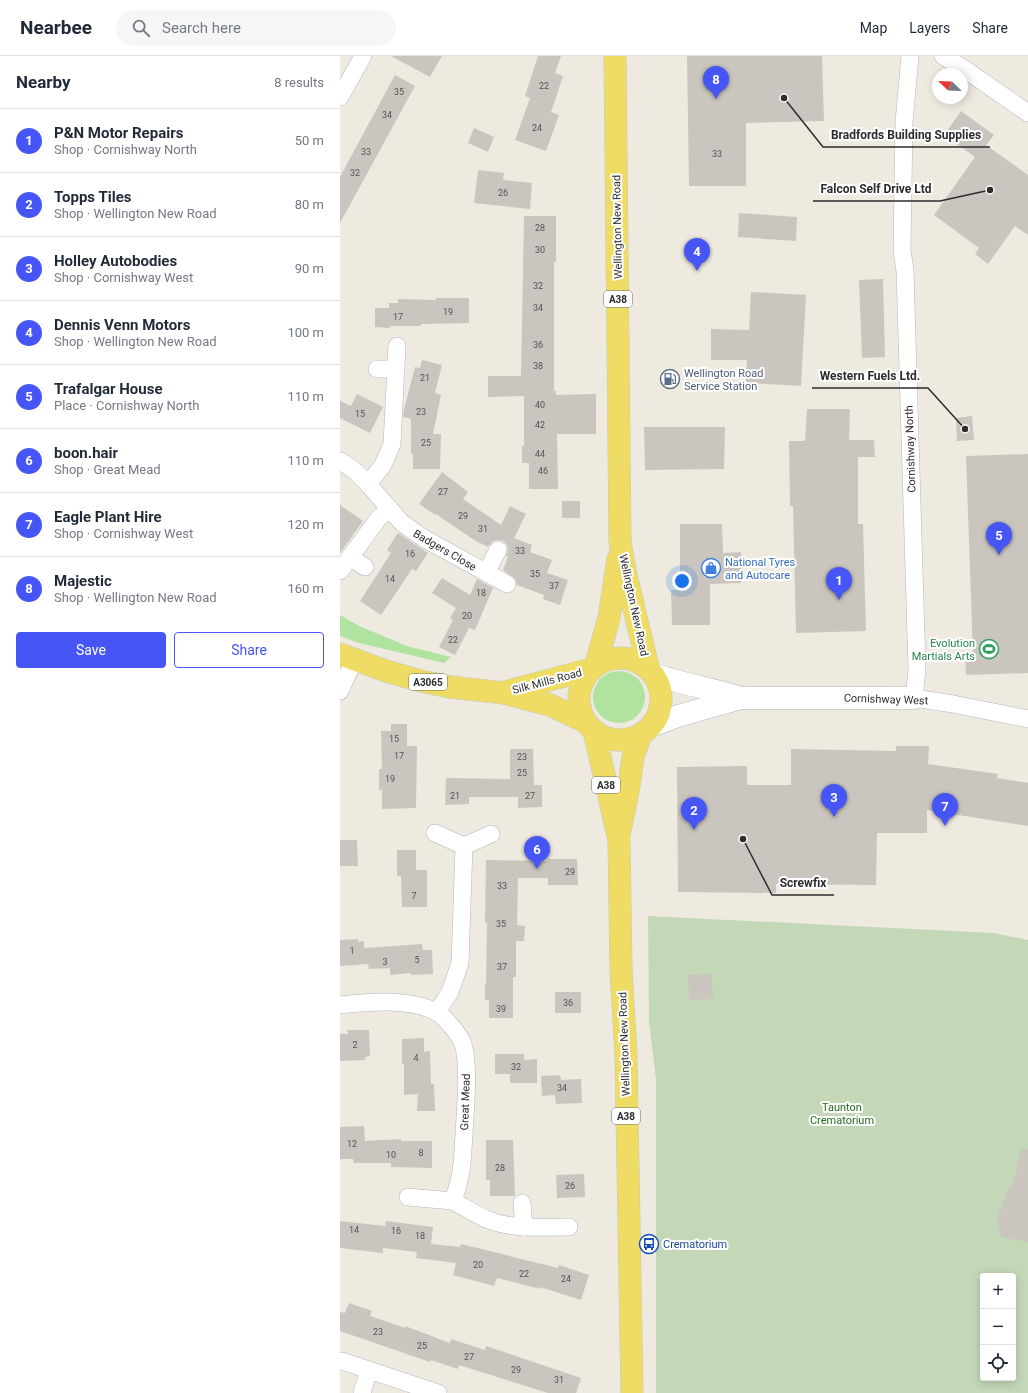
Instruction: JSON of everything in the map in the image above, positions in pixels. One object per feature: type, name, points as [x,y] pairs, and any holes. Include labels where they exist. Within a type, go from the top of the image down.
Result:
[{"type":"main road","name":"Wellington New Road","points":[[594,667],[610,618],[620,542],[615,56]]},
{"type":"main road","name":"Wellington New Road","points":[[620,542],[625,572],[651,671]]},
{"type":"main road","name":"Silk Mills Road","points":[[347,657],[421,681],[450,687],[504,693],[550,705],[590,727]]},
{"type":"main road","points":[[594,667],[609,658],[622,657],[636,660],[651,671]]},
{"type":"main road","name":"Silk Mills Road","points":[[504,693],[594,667]]},
{"type":"main road","name":"A38","points":[[590,727],[580,709],[579,695],[582,681],[594,667]]},
{"type":"main road","name":"A38","points":[[646,730],[658,714],[661,700],[660,686],[651,671]]},
{"type":"main road","name":"Wellington New Road","points":[[590,727],[619,840]]},
{"type":"main road","points":[[590,727],[602,736],[622,740],[632,738],[646,730]]},
{"type":"main road","name":"Wellington New Road","points":[[632,1393],[626,1055],[621,970],[619,840],[633,756],[646,730]]},
{"type":"street","points":[[340,97],[363,56]]},
{"type":"street","name":"Cornishway North","points":[[910,56],[904,122],[902,250],[905,271],[917,669],[914,698]]},
{"type":"street","points":[[943,56],[1028,113]]},
{"type":"street","points":[[368,484],[383,464],[392,444],[397,346]]},
{"type":"street","points":[[377,369],[396,369]]},
{"type":"street","name":"Badgers Close","points":[[340,461],[354,470],[402,523],[425,540],[507,584]]},
{"type":"street","points":[[340,571],[378,519],[389,508]]},
{"type":"street","name":"Badgers Close","points":[[486,573],[498,550]]},
{"type":"street","points":[[350,557],[365,567]]},
{"type":"street","points":[[340,691],[347,657]]},
{"type":"street","name":"Cornishway West","points":[[651,671],[674,681],[741,698],[914,698],[1028,719]]},
{"type":"street","name":"Cornishway West","points":[[646,730],[678,716],[741,698]]},
{"type":"street","points":[[435,833],[464,846],[491,834]]},
{"type":"street","points":[[340,1005],[371,1002],[408,1004],[424,1007],[438,1012],[450,992],[460,963],[464,846]]},
{"type":"street","name":"Great Mead","points":[[438,1012],[451,1026],[463,1043],[466,1065],[466,1106],[461,1172],[453,1201]]},
{"type":"street","points":[[408,1197],[453,1201],[487,1219],[510,1225],[524,1227],[569,1227]]},
{"type":"street","points":[[522,1203],[524,1227]]},
{"type":"street","points":[[342,1361],[438,1393]]},
{"type":"street","points":[[362,1393],[369,1370]]},
{"type":"green space","points":[[340,615],[359,626],[407,646],[451,657],[444,663],[359,643],[340,636]]},
{"type":"green space","points":[[619,671],[629,673],[637,679],[643,687],[645,697],[643,707],[637,715],[629,721],[619,723],[609,721],[601,715],[595,707],[593,697],[595,687],[601,679],[609,673]]},
{"type":"green space","name":"Taunton Crematorium","points":[[648,916],[993,933],[1028,940],[1028,1393],[656,1393],[656,1080],[649,1021]]},
{"type":"building","points":[[391,56],[442,56],[430,77]]},
{"type":"building","points":[[538,56],[561,56],[555,73],[563,76],[551,112],[559,115],[546,151],[515,140],[530,98],[525,96]]},
{"type":"building","points":[[687,56],[822,56],[824,121],[746,123],[746,186],[689,186]]},
{"type":"building","points":[[395,75],[415,86],[340,223],[340,177]]},
{"type":"building","points":[[961,111],[994,135],[986,145],[1028,175],[1028,235],[1015,226],[988,264],[975,254],[979,248],[934,215],[975,157],[944,135]]},
{"type":"building","points":[[474,128],[494,137],[488,152],[468,143]]},
{"type":"building","points":[[478,170],[504,173],[503,180],[532,183],[530,209],[474,203]]},
{"type":"building","points":[[739,213],[797,217],[796,241],[738,237]]},
{"type":"building","points":[[524,216],[556,216],[556,262],[554,262],[554,391],[556,391],[556,395],[596,394],[596,434],[557,434],[558,489],[529,489],[529,463],[522,463],[522,446],[524,446],[524,396],[488,397],[488,376],[521,376]]},
{"type":"building","points":[[883,279],[885,357],[862,358],[859,280]]},
{"type":"building","points":[[751,292],[806,295],[801,386],[746,383],[747,360],[711,360],[711,329],[749,330]]},
{"type":"building","points":[[436,298],[469,298],[469,323],[421,324],[421,326],[390,326],[390,328],[375,327],[375,308],[389,308],[389,303],[398,303],[398,299],[436,300]]},
{"type":"building","points":[[422,360],[442,365],[435,393],[441,395],[433,434],[441,434],[440,469],[413,469],[413,454],[411,454],[411,419],[403,417],[415,367],[420,368]]},
{"type":"building","points":[[357,394],[383,407],[370,433],[340,418],[340,401],[351,406]]},
{"type":"building","points":[[807,409],[850,409],[849,440],[874,440],[875,457],[858,457],[858,524],[863,524],[866,631],[796,633],[793,506],[790,506],[789,441],[805,441]]},
{"type":"building","points":[[972,416],[974,440],[957,441],[956,418]]},
{"type":"building","points":[[644,427],[725,427],[724,469],[645,470]]},
{"type":"building","points":[[1028,454],[1028,673],[966,675],[965,654],[973,654],[966,456]]},
{"type":"building","points":[[442,472],[468,492],[463,499],[501,525],[510,506],[526,514],[514,538],[532,545],[530,552],[552,560],[547,573],[568,580],[560,605],[543,599],[544,595],[517,585],[515,579],[503,570],[508,557],[506,556],[508,550],[507,545],[503,541],[493,541],[488,547],[474,540],[419,504]]},
{"type":"building","points":[[562,501],[580,501],[580,518],[562,518]]},
{"type":"building","points":[[340,505],[363,521],[340,553]]},
{"type":"building","name":"National Tyres and Autocare","points":[[680,524],[722,524],[723,553],[741,552],[741,583],[710,584],[710,625],[672,625],[671,590],[680,590]]},
{"type":"building","points":[[398,533],[428,553],[416,571],[412,569],[381,615],[360,601],[391,553],[387,550]]},
{"type":"building","points":[[442,578],[470,595],[477,579],[493,588],[475,630],[469,628],[455,655],[439,647],[453,620],[450,618],[456,608],[432,593]]},
{"type":"building","points":[[391,724],[407,724],[407,746],[417,746],[416,808],[382,809],[382,790],[379,790],[379,769],[382,769],[381,731],[391,731]]},
{"type":"building","points":[[896,746],[929,746],[928,764],[998,774],[997,778],[1028,783],[1028,826],[927,810],[927,833],[877,833],[876,885],[776,884],[776,893],[678,892],[677,767],[747,766],[747,785],[791,785],[791,749],[896,751]]},
{"type":"building","points":[[510,749],[533,749],[534,785],[542,785],[542,807],[518,808],[518,797],[469,797],[469,804],[445,805],[446,778],[510,779]]},
{"type":"building","points":[[340,840],[357,840],[358,866],[340,866]]},
{"type":"building","points":[[397,850],[416,850],[416,870],[427,870],[427,907],[402,907],[401,876],[397,876]]},
{"type":"building","points":[[547,859],[577,859],[578,885],[548,885],[548,878],[518,878],[517,925],[525,926],[524,941],[516,941],[516,977],[513,977],[513,1018],[489,1018],[489,1000],[485,1000],[487,923],[485,923],[486,860],[547,861]]},
{"type":"building","points":[[358,939],[358,942],[364,941],[364,948],[422,944],[423,950],[432,950],[433,974],[411,975],[411,973],[390,975],[390,968],[369,969],[368,964],[340,966],[340,940]]},
{"type":"building","points":[[712,974],[713,999],[689,1000],[688,975]]},
{"type":"building","points":[[555,992],[581,992],[581,1013],[555,1013]]},
{"type":"building","points":[[347,1030],[369,1030],[370,1056],[365,1057],[365,1060],[340,1061],[340,1034],[348,1034]]},
{"type":"building","points":[[424,1038],[424,1052],[430,1051],[431,1084],[434,1084],[435,1111],[417,1111],[418,1094],[404,1095],[402,1039]]},
{"type":"building","points":[[495,1054],[524,1054],[524,1060],[537,1059],[537,1083],[510,1083],[510,1074],[495,1074]]},
{"type":"building","points":[[560,1075],[561,1080],[581,1079],[582,1103],[556,1104],[555,1095],[542,1096],[541,1076]]},
{"type":"building","points":[[364,1126],[365,1141],[401,1139],[401,1141],[432,1141],[432,1168],[391,1167],[391,1163],[354,1163],[353,1159],[340,1159],[340,1127]]},
{"type":"building","points":[[486,1140],[513,1140],[515,1196],[490,1196],[490,1180],[486,1180]]},
{"type":"building","points":[[1021,1148],[1028,1149],[1028,1242],[1001,1237],[997,1218],[1009,1188],[1013,1184]]},
{"type":"building","points":[[584,1174],[585,1197],[557,1198],[556,1175]]},
{"type":"building","points":[[340,1221],[385,1226],[386,1221],[433,1227],[431,1244],[460,1247],[461,1244],[558,1268],[559,1265],[589,1275],[581,1300],[540,1287],[540,1289],[497,1278],[494,1286],[453,1275],[456,1263],[416,1258],[417,1252],[383,1248],[383,1253],[340,1248]]},
{"type":"building","points":[[349,1303],[372,1311],[370,1316],[405,1328],[405,1326],[450,1343],[451,1339],[485,1350],[486,1346],[581,1378],[576,1393],[548,1393],[459,1365],[458,1369],[431,1360],[430,1362],[340,1331],[340,1312],[345,1313]]},
{"type":"place","name":"Bradfords Building Supplies","points":[[784,98]]},
{"type":"place","name":"Majestic","points":[[716,99]]},
{"type":"place","name":"Falcon Self Drive Ltd","points":[[990,190]]},
{"type":"place","name":"Dennis Venn Motors","points":[[697,271]]},
{"type":"place","name":"Wellington Road Service Station","points":[[670,379]]},
{"type":"place","name":"Western Fuels Ltd.","points":[[965,429]]},
{"type":"place","name":"Trafalgar House","points":[[999,555]]},
{"type":"place","name":"National Tyres and Autocare","points":[[711,568]]},
{"type":"place","name":"P&N Motor Repairs","points":[[839,600]]},
{"type":"place","name":"Evolution Martials Arts","points":[[989,649]]},
{"type":"place","name":"Holley Autobodies","points":[[834,817]]},
{"type":"place","name":"Eagle Plant Hire","points":[[945,826]]},
{"type":"place","name":"Topps Tiles","points":[[694,830]]},
{"type":"place","name":"Screwfix","points":[[743,839]]},
{"type":"place","name":"boon.hair","points":[[537,869]]},
{"type":"place","name":"Crematorium","points":[[649,1244]]}]
